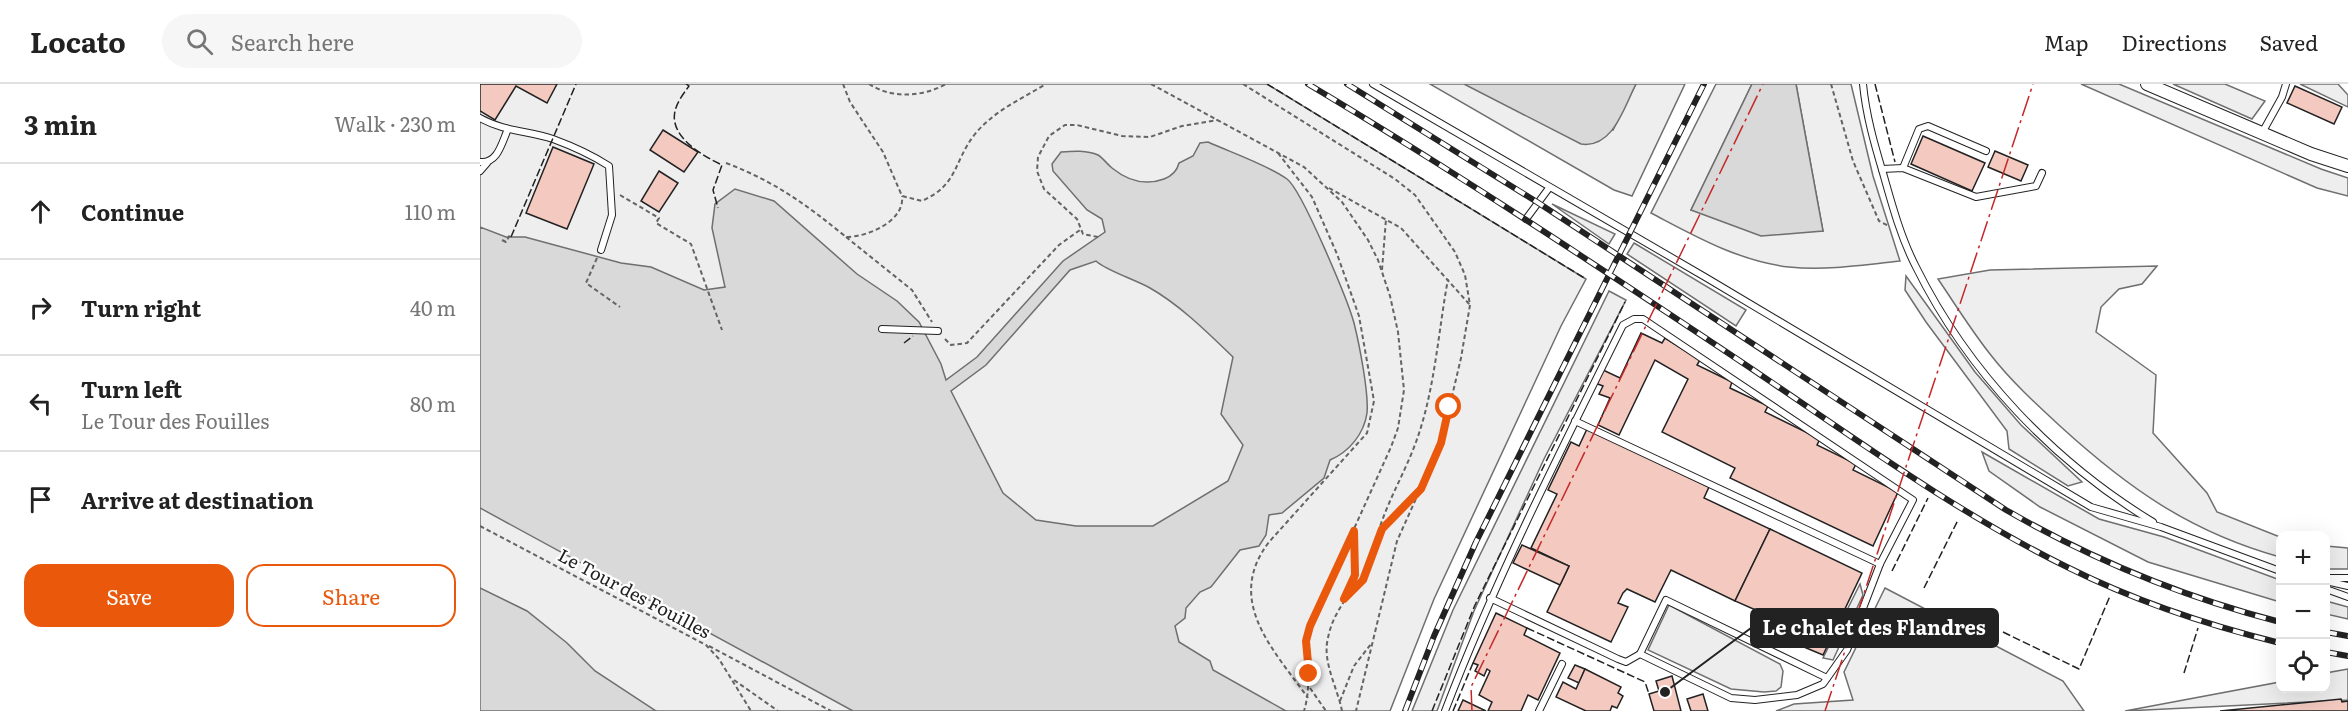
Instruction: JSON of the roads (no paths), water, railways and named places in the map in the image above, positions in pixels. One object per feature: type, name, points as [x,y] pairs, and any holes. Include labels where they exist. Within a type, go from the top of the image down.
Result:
[{"type":"street","points":[[2147,84],[2262,134],[2348,166]]},
{"type":"lane","points":[[1373,84],[1705,277],[2091,507],[2161,527],[2276,570]]},
{"type":"lane","points":[[1863,84],[1866,116],[1901,228],[1915,266],[1947,322],[2012,405],[2087,476],[2125,505],[2161,527]]},
{"type":"lane","points":[[2262,134],[2282,97],[2286,84]]},
{"type":"lane","points":[[480,118],[498,128],[553,139],[595,157],[609,166],[612,215],[601,250]]},
{"type":"lane","points":[[1903,168],[1919,129],[1928,126],[1986,151]]},
{"type":"lane","points":[[480,171],[483,163],[495,158],[508,129]]},
{"type":"lane","points":[[1882,169],[1903,168],[1976,197],[2036,186],[2042,173]]},
{"type":"lane","points":[[1526,219],[1549,188]]},
{"type":"lane","points":[[1445,711],[1490,598],[1623,325],[1634,319],[1643,319],[1913,500],[1880,564],[1847,650],[1823,684],[1797,695],[1755,700],[1731,698],[1640,654]]},
{"type":"lane","points":[[882,328],[938,331]]},
{"type":"lane","points":[[1575,422],[1880,564]]},
{"type":"lane","points":[[2330,579],[2348,578]]},
{"type":"lane","points":[[2330,581],[2348,586]]},
{"type":"lane","points":[[2330,592],[2348,597]]},
{"type":"lane","points":[[1490,598],[1626,662],[1640,654],[1666,600],[1827,678]]},
{"type":"lane","points":[[1539,711],[1562,664]]},
{"type":"railway","points":[[1308,84],[1417,150],[1524,219],[1899,469],[1982,521],[2067,567],[2119,591],[2198,620],[2276,642]]},
{"type":"railway","points":[[1347,84],[1537,202],[2006,510],[2072,545],[2139,575],[2208,601],[2276,621]]},
{"type":"railway","points":[[1405,711],[1434,636],[1476,542],[1704,84]]},
{"type":"railway","points":[[2330,633],[2348,636]]},
{"type":"railway","points":[[2330,653],[2348,656]]},
{"type":"place","name":"Le chalet des Flandres","points":[[1665,692]]}]
